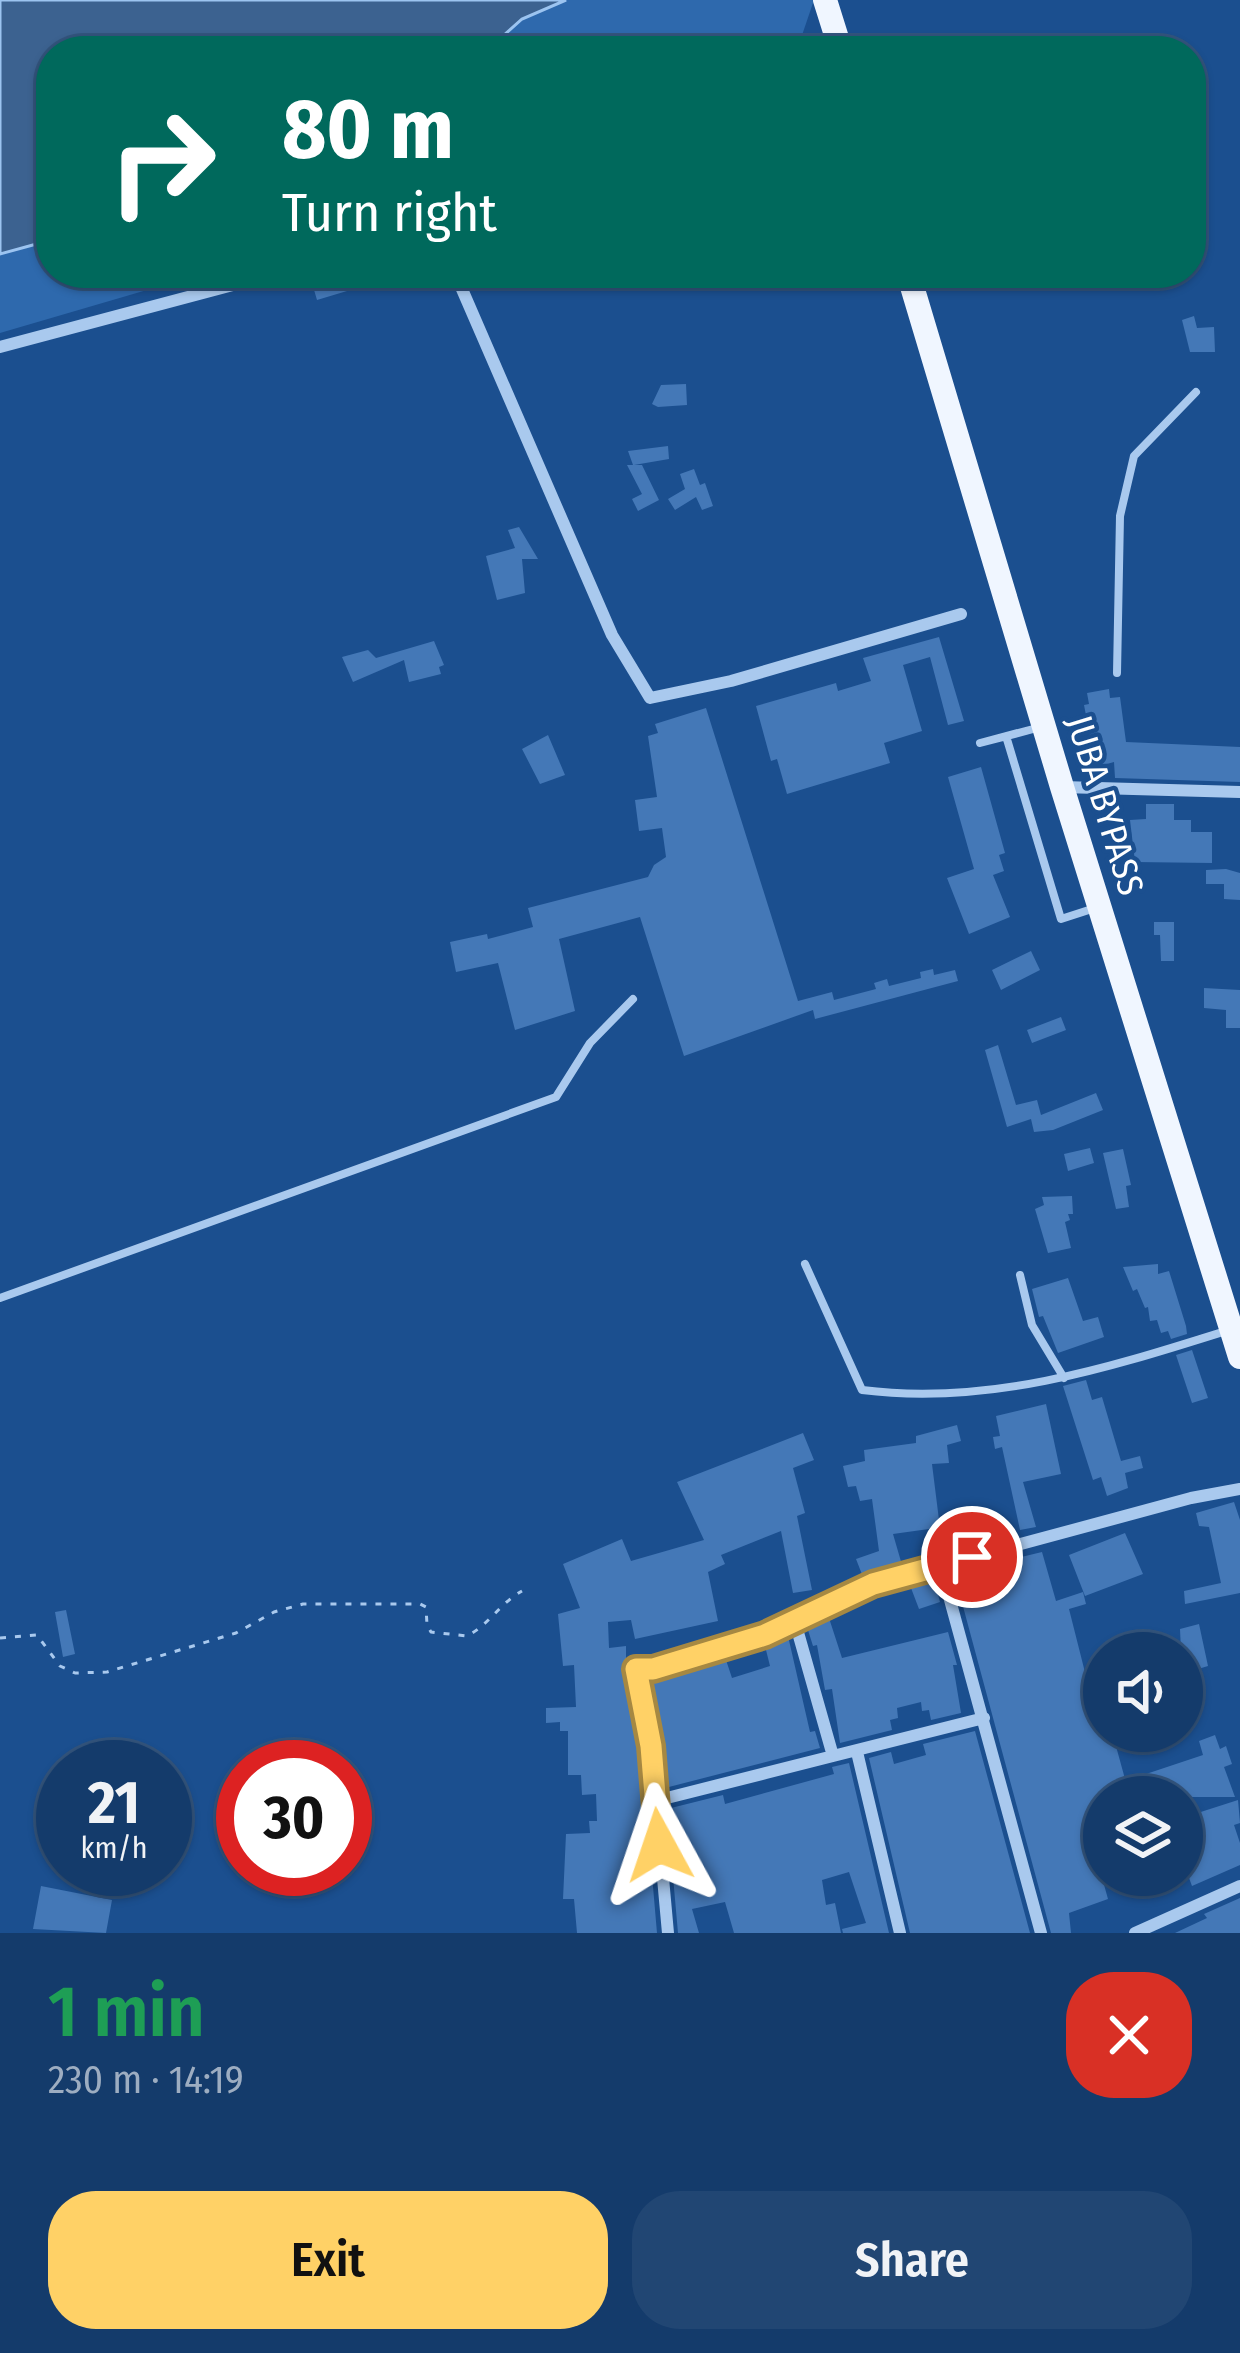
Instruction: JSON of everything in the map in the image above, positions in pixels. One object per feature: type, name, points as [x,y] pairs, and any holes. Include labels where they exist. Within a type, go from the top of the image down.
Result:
[{"type":"main road","points":[[825,0],[837,36]]},
{"type":"main road","name":"JUBA BYPASS","points":[[912,288],[1240,1357]]},
{"type":"street","points":[[0,347],[222,288]]},
{"type":"street","points":[[461,288],[611,635],[650,698],[731,680],[961,614]]},
{"type":"street","points":[[1062,787],[1240,792]]},
{"type":"street","points":[[668,1933],[651,1746],[636,1669],[653,1669],[765,1635],[873,1584],[1240,1489]]},
{"type":"street","points":[[941,1567],[1040,1933]]},
{"type":"street","points":[[795,1622],[833,1756]]},
{"type":"street","points":[[655,1801],[984,1718]]},
{"type":"street","points":[[857,1752],[900,1933]]},
{"type":"street","points":[[1135,1933],[1240,1886]]},
{"type":"lane","points":[[1117,673],[1120,516],[1133,456],[1196,392]]},
{"type":"lane","points":[[980,743],[1044,727]]},
{"type":"lane","points":[[1006,736],[1061,919],[1100,906]]},
{"type":"lane","points":[[0,1298],[556,1097],[590,1042],[633,999]]},
{"type":"lane","points":[[805,1264],[862,1390],[940,1395],[1064,1378],[1232,1329]]},
{"type":"lane","points":[[1020,1275],[1032,1325],[1064,1378]]},
{"type":"path","points":[[0,1638],[37,1635],[60,1666],[75,1672],[106,1672],[200,1646],[303,1604],[420,1604],[426,1607],[431,1632],[467,1636],[492,1618],[498,1605],[522,1591]]},
{"type":"shaded area","points":[[0,0],[566,0],[522,19],[503,36],[36,36],[36,244],[0,254]]},
{"type":"shaded area","points":[[566,0],[814,0],[802,36],[503,36],[523,19]]},
{"type":"shaded area","points":[[36,244],[36,288],[154,288],[0,333],[0,254]]},
{"type":"building","points":[[313,288],[357,288],[317,300]]},
{"type":"building","points":[[1194,316],[1197,328],[1214,327],[1215,352],[1190,352],[1182,320]]},
{"type":"building","points":[[686,384],[687,405],[652,404],[661,385]]},
{"type":"building","points":[[668,446],[669,459],[634,465],[642,465],[659,500],[638,511],[632,499],[642,494],[627,465],[633,465],[628,451]]},
{"type":"building","points":[[694,469],[713,506],[702,510],[696,497],[675,510],[668,499],[685,489],[680,474]]},
{"type":"building","points":[[519,527],[538,559],[522,559],[525,593],[497,600],[486,556],[515,548],[508,530]]},
{"type":"building","points":[[939,637],[964,721],[948,725],[930,657],[903,665],[922,731],[884,743],[890,763],[787,794],[777,759],[771,761],[756,706],[836,683],[838,691],[871,681],[863,658]]},
{"type":"building","points":[[434,641],[444,665],[439,667],[441,674],[409,682],[404,660],[353,682],[342,657],[368,650],[376,658]]},
{"type":"building","points":[[1109,689],[1110,698],[1120,697],[1126,742],[1240,747],[1240,782],[1115,778],[1114,762],[1096,767],[1084,705],[1089,704],[1087,693]]},
{"type":"building","points":[[706,708],[798,1001],[832,992],[834,1000],[876,989],[874,983],[887,979],[889,986],[921,978],[920,972],[933,969],[934,975],[955,970],[958,981],[815,1019],[813,1010],[684,1056],[640,917],[559,939],[575,1011],[515,1030],[498,963],[456,972],[450,942],[487,934],[488,939],[533,927],[528,908],[648,877],[666,857],[662,828],[639,831],[635,800],[657,797],[648,736],[658,733],[655,724]]},
{"type":"building","points":[[548,735],[565,775],[540,784],[522,749]]},
{"type":"building","points":[[981,767],[1005,853],[999,855],[1004,871],[993,875],[1010,917],[969,934],[947,878],[974,869],[948,777]]},
{"type":"building","points":[[1146,804],[1174,804],[1174,820],[1191,820],[1191,832],[1212,832],[1212,863],[1135,862],[1130,820],[1146,819]]},
{"type":"building","points":[[1206,870],[1240,873],[1240,900],[1224,899],[1224,884],[1206,884]]},
{"type":"building","points":[[1154,922],[1174,922],[1174,961],[1161,961],[1160,935],[1154,935]]},
{"type":"building","points":[[1031,951],[1040,970],[1001,990],[992,970]]},
{"type":"building","points":[[1204,988],[1240,990],[1240,1028],[1226,1028],[1226,1010],[1204,1008]]},
{"type":"building","points":[[1061,1017],[1066,1030],[1032,1043],[1027,1030]]},
{"type":"building","points":[[998,1045],[1016,1105],[1037,1100],[1041,1115],[1096,1093],[1103,1110],[1053,1130],[1034,1132],[1031,1119],[1007,1127],[985,1050]]},
{"type":"building","points":[[1090,1148],[1094,1163],[1068,1171],[1064,1154]]},
{"type":"building","points":[[1123,1149],[1131,1185],[1126,1186],[1129,1207],[1116,1209],[1103,1153]]},
{"type":"building","points":[[1072,1196],[1073,1214],[1065,1222],[1071,1248],[1048,1253],[1035,1209],[1044,1205],[1042,1197]]},
{"type":"building","points":[[1158,1264],[1158,1274],[1169,1271],[1186,1326],[1187,1334],[1171,1339],[1168,1331],[1161,1333],[1157,1320],[1150,1321],[1148,1307],[1137,1289],[1133,1291],[1123,1267]]},
{"type":"building","points":[[1068,1278],[1083,1321],[1098,1317],[1104,1337],[1058,1353],[1043,1316],[1039,1317],[1032,1289]]},
{"type":"building","points":[[1192,1350],[1208,1398],[1192,1403],[1176,1355]]},
{"type":"building","points":[[1086,1380],[1092,1400],[1102,1397],[1121,1461],[1140,1456],[1143,1468],[1125,1473],[1128,1488],[1107,1496],[1101,1477],[1093,1480],[1063,1386]]},
{"type":"building","points":[[1046,1404],[1061,1474],[1023,1482],[1036,1527],[1020,1530],[1002,1447],[995,1449],[993,1437],[1000,1436],[996,1416]]},
{"type":"building","points":[[957,1425],[961,1441],[947,1445],[949,1463],[932,1464],[939,1520],[959,1517],[965,1548],[941,1551],[936,1528],[893,1534],[902,1565],[863,1577],[856,1559],[879,1551],[872,1499],[860,1501],[856,1486],[848,1487],[843,1466],[865,1461],[864,1450],[916,1443],[916,1436]]},
{"type":"building","points":[[803,1433],[814,1460],[793,1468],[805,1513],[797,1516],[812,1590],[793,1593],[781,1531],[721,1555],[725,1564],[708,1572],[718,1621],[635,1639],[631,1620],[608,1622],[609,1648],[626,1646],[626,1671],[641,1747],[657,1933],[577,1933],[574,1899],[563,1899],[566,1834],[590,1833],[589,1821],[597,1821],[596,1794],[582,1795],[581,1775],[568,1775],[568,1731],[560,1731],[560,1722],[546,1723],[546,1708],[576,1707],[574,1665],[563,1666],[558,1614],[580,1608],[563,1564],[622,1539],[631,1561],[704,1540],[677,1482]]},
{"type":"building","points":[[1234,1502],[1240,1520],[1240,1593],[1185,1604],[1184,1591],[1221,1583],[1209,1527],[1199,1526],[1196,1513]]},
{"type":"building","points":[[1125,1533],[1143,1574],[1085,1596],[1069,1555]]},
{"type":"building","points":[[1042,1552],[1056,1601],[1083,1592],[1086,1604],[1069,1609],[1083,1664],[1083,1752],[1118,1752],[1124,1776],[1083,1776],[1083,1896],[1108,1899],[1069,1913],[1071,1933],[1051,1933],[954,1573]]},
{"type":"building","points":[[934,1580],[940,1602],[919,1609],[911,1588]]},
{"type":"building","points":[[66,1610],[75,1654],[63,1657],[55,1612]]},
{"type":"building","points":[[829,1618],[842,1658],[948,1632],[957,1665],[953,1665],[961,1713],[931,1720],[921,1702],[897,1708],[898,1718],[890,1720],[892,1730],[840,1743],[832,1689],[825,1690],[817,1645],[813,1646],[807,1627]]},
{"type":"building","points":[[1199,1624],[1201,1632],[1180,1632]]},
{"type":"building","points":[[788,1636],[810,1732],[815,1731],[820,1748],[665,1788],[650,1684],[726,1660],[732,1678],[770,1666],[765,1646]]},
{"type":"building","points":[[975,1731],[1030,1933],[910,1933],[869,1758],[891,1752],[894,1764],[926,1755],[923,1744]]},
{"type":"building","points":[[1215,1735],[1220,1749],[1226,1746],[1232,1764],[1224,1767],[1235,1797],[1203,1797],[1203,1776],[1147,1776],[1203,1755],[1203,1740]]},
{"type":"building","points":[[849,1763],[889,1933],[843,1933],[842,1929],[866,1923],[849,1872],[822,1880],[826,1905],[835,1903],[841,1933],[734,1933],[725,1902],[692,1909],[699,1933],[678,1933],[667,1809],[723,1795],[725,1804],[834,1774],[832,1767]]},
{"type":"building","points":[[1238,1800],[1240,1823],[1234,1825],[1240,1865],[1203,1881],[1203,1811]]},
{"type":"building","points":[[39,1896],[112,1900],[106,1933],[33,1929]]},
{"type":"building","points":[[1240,1898],[1240,1933],[1175,1933],[1207,1918],[1204,1914]]},
{"type":"route","points":[[659,1845],[651,1746],[636,1669],[653,1669],[765,1635],[873,1584],[972,1557]]}]
